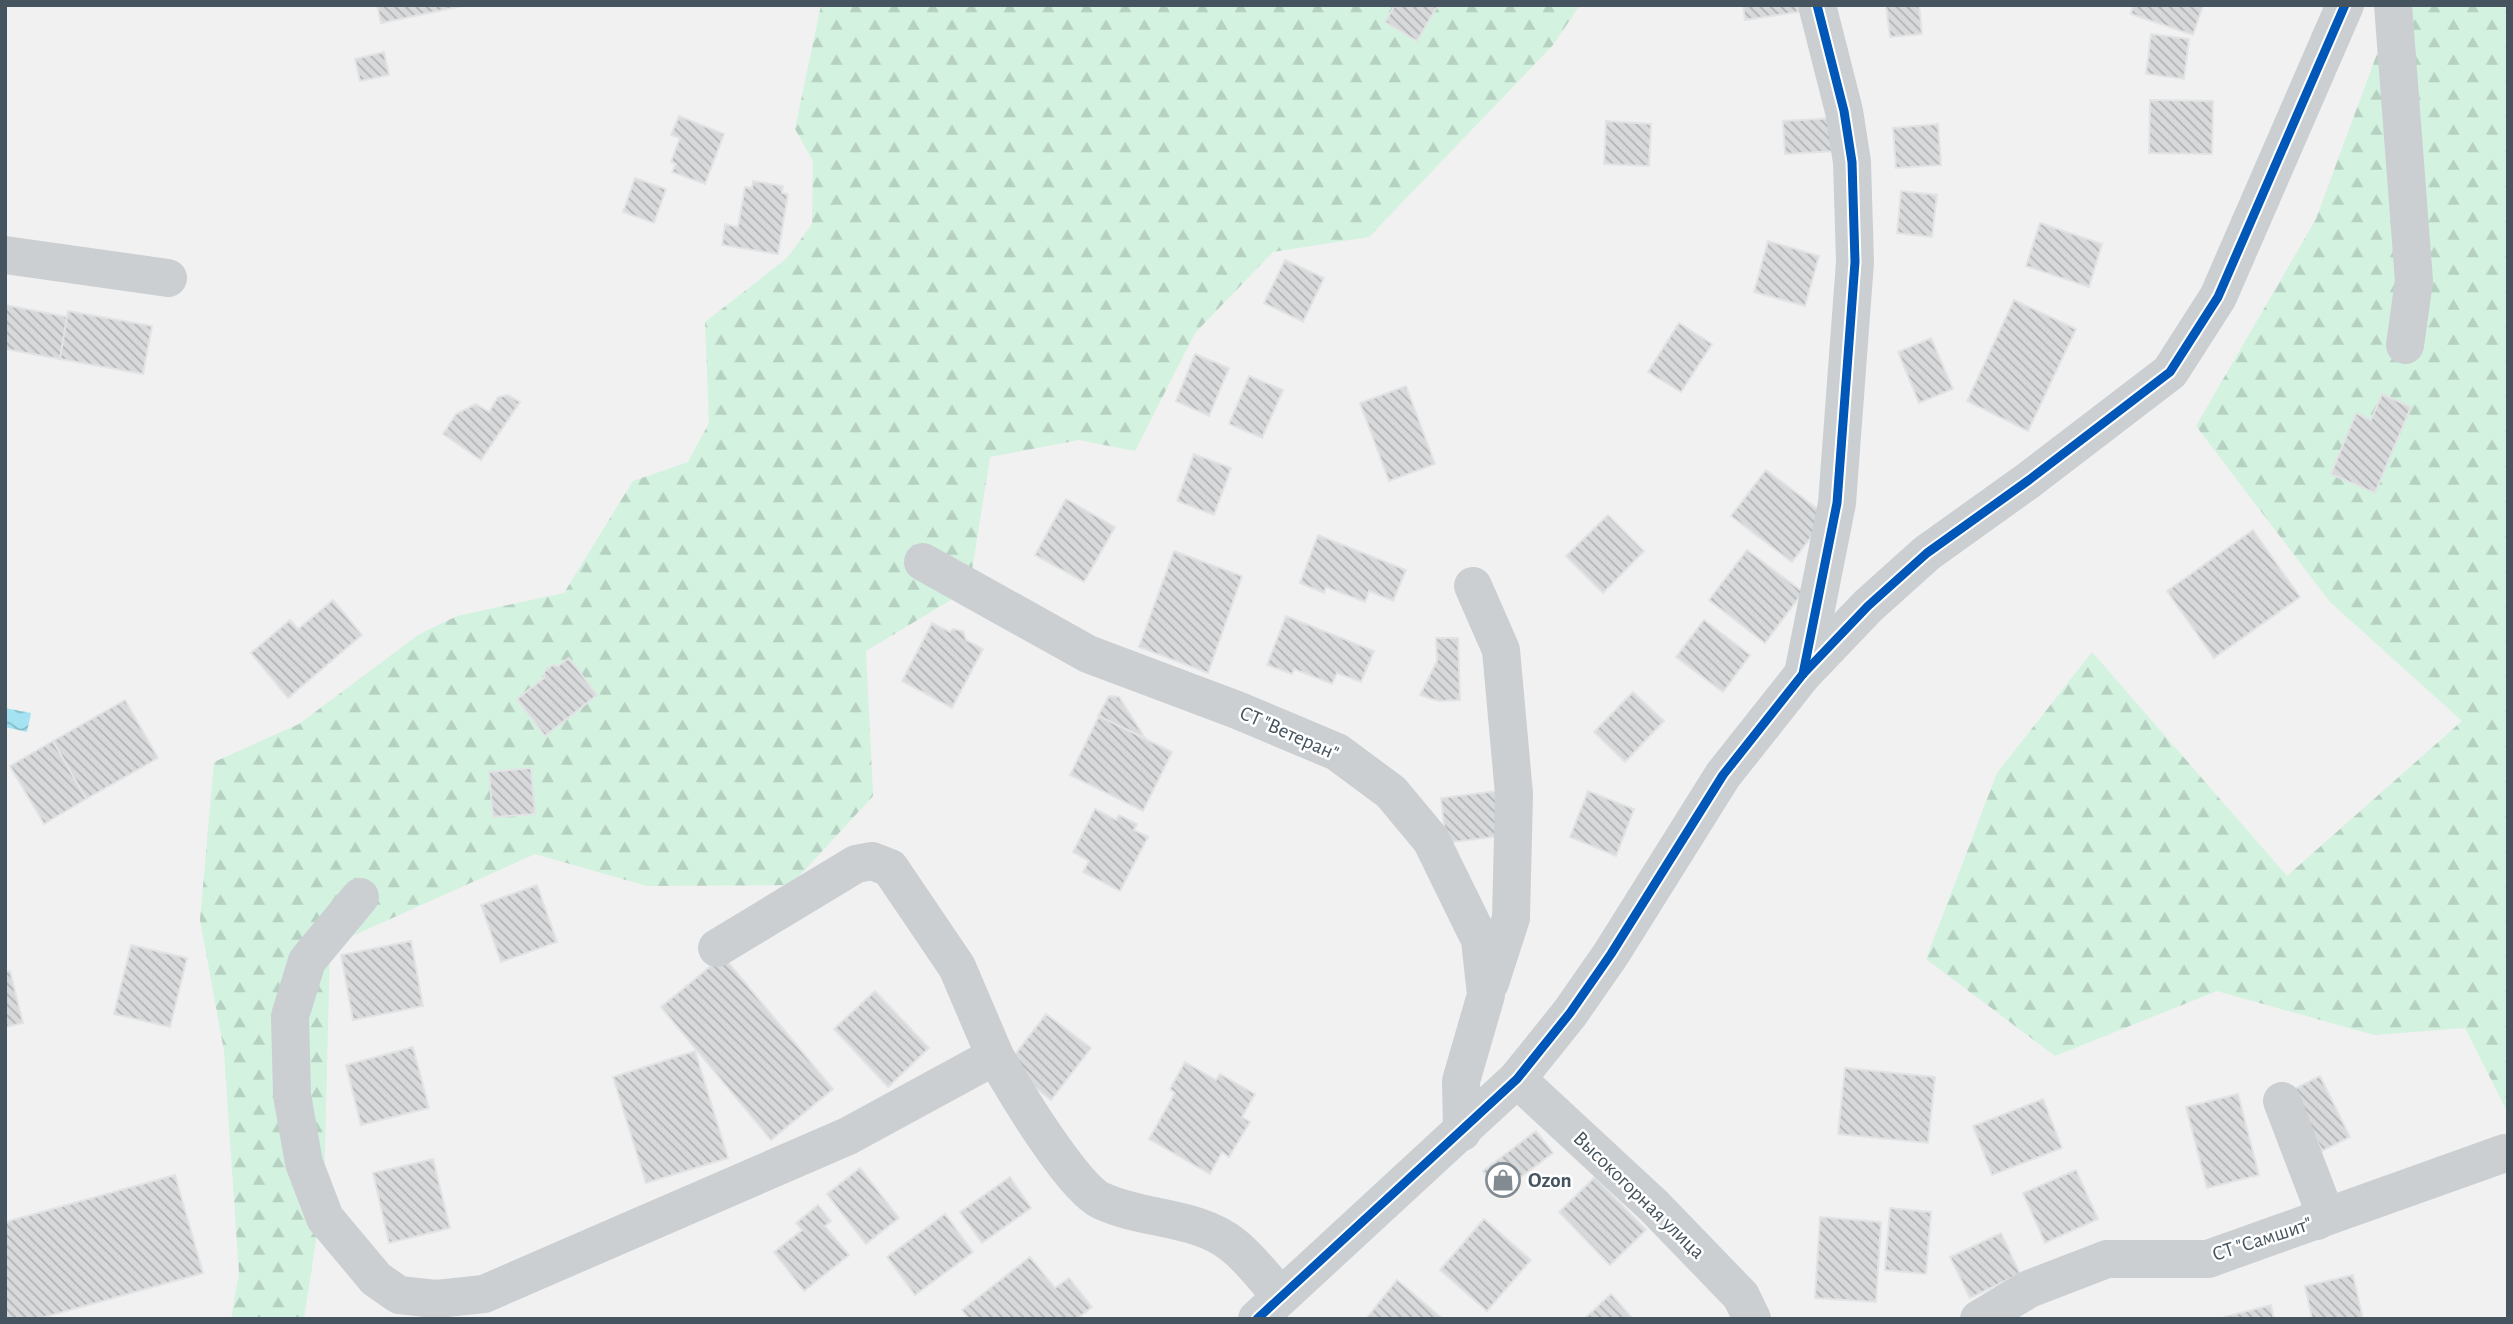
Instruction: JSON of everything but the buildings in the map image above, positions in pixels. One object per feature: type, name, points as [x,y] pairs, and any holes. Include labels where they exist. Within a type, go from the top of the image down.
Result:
[{"type":"street","points":[[1803,674],[1836,503],[1856,262],[1852,162],[1843,111],[1817,5]]},
{"type":"street","points":[[717,948],[856,864],[872,861],[890,868],[957,967],[995,1056],[1019,1099],[1063,1161],[1099,1201],[1205,1230],[1232,1244],[1269,1307],[1517,1079],[1570,1013],[1611,954],[1723,775],[1803,674],[1868,606],[1927,553],[2029,481],[2170,372],[2218,297],[2256,215],[2345,5]]},
{"type":"street","points":[[2393,5],[2414,281],[2405,345]]},
{"type":"street","points":[[5,256],[168,278]]},
{"type":"street","name":"СТ \"Ветеран\"","points":[[923,562],[1088,654],[1237,710],[1337,752],[1391,792],[1432,840],[1480,940],[1486,995],[1461,1081],[1462,1132]]},
{"type":"street","points":[[1473,586],[1501,650],[1514,794],[1511,918],[1486,995]]},
{"type":"street","points":[[360,897],[307,961],[290,1016],[292,1095],[304,1163],[325,1218],[376,1279],[399,1295],[436,1299],[484,1294],[848,1136],[995,1056]]},
{"type":"street","name":"Высокогорная улица","points":[[1517,1079],[1654,1206],[1741,1296],[1752,1319]]},
{"type":"street","points":[[2282,1101],[2321,1203],[2317,1221]]},
{"type":"street","name":"СТ \"Самшит\"","points":[[1979,1319],[2029,1289],[2107,1259],[2208,1259],[2505,1153]]},
{"type":"green space","points":[[821,5],[1580,5],[1553,45],[1369,237],[1273,252],[1195,333],[1135,451],[1079,440],[990,457],[969,589],[866,651],[873,796],[791,885],[647,886],[535,854],[330,946],[324,1188],[304,1319],[231,1319],[239,1273],[224,1051],[200,920],[214,762],[299,724],[418,635],[457,616],[564,593],[633,481],[688,462],[709,423],[705,322],[787,258],[812,224],[813,161],[795,129]]},
{"type":"green space","points":[[2395,5],[2508,5],[2508,1113],[2465,1028],[2374,1035],[2217,991],[2055,1056],[1926,959],[1997,773],[2092,652],[2287,876],[2462,721],[2330,602],[2196,426],[2316,219]]},
{"type":"water","points":[[5,708],[31,713],[27,732],[5,727]]},
{"type":"cycle path","points":[[1803,674],[1837,503],[1855,262],[1852,162],[1844,111],[1817,5]]},
{"type":"cycle path","points":[[1257,1319],[1517,1079],[1570,1013],[1611,954],[1723,775],[1803,674],[1868,606],[1927,553],[2029,480],[2170,372],[2218,297],[2345,5]]},
{"type":"place","name":"Ozon","points":[[1503,1180]]}]
